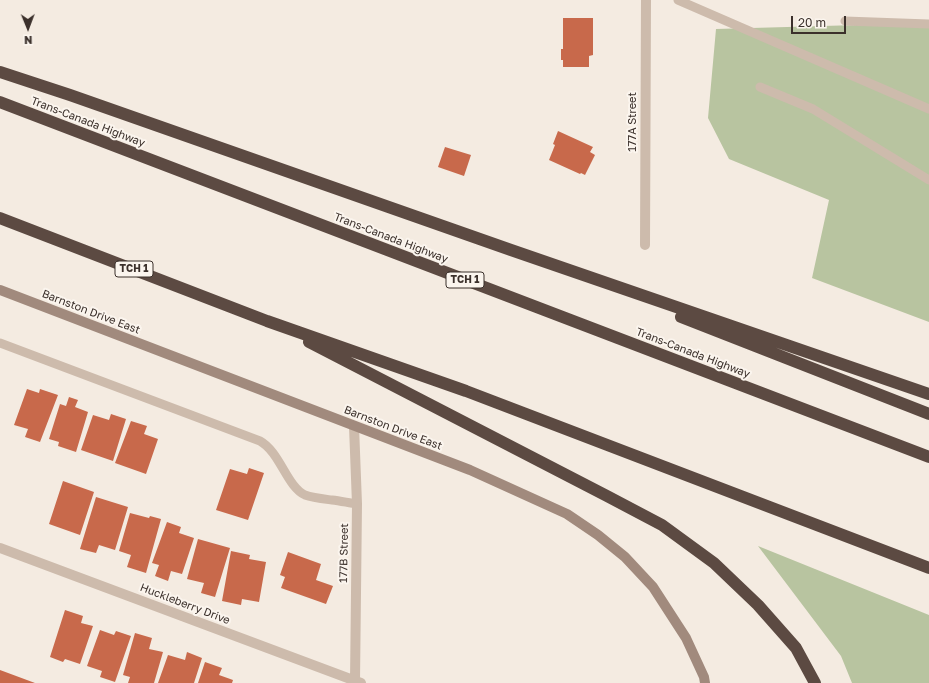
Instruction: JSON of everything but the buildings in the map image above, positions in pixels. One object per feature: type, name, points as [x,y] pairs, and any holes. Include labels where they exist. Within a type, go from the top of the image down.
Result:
[{"type":"highway","points":[[0,72],[929,394]]},
{"type":"highway","name":"Trans-Canada Highway","points":[[0,102],[929,457]]},
{"type":"highway","name":"TCH 1","points":[[0,218],[267,320],[466,391],[929,568]]},
{"type":"highway","points":[[511,250],[929,414]]},
{"type":"highway","points":[[267,320],[662,525],[714,563],[758,605],[796,648],[815,683]]},
{"type":"street","name":"177A Street","points":[[645,245],[646,0]]},
{"type":"street","name":"Barnston Drive East","points":[[0,290],[470,470],[567,514],[625,556],[653,587],[686,638],[704,677],[705,683]]},
{"type":"street","name":"177B Street","points":[[354,426],[357,504],[358,682]]},
{"type":"street","name":"Huckleberry Drive","points":[[0,548],[358,682]]},
{"type":"lane","points":[[678,0],[929,109]]},
{"type":"lane","points":[[845,21],[929,24]]},
{"type":"lane","points":[[760,87],[813,109],[929,180]]},
{"type":"lane","points":[[0,343],[260,441],[267,445],[298,490],[304,494],[313,497],[357,504]]},
{"type":"green space","points":[[929,23],[929,322],[812,278],[829,200],[729,159],[708,118],[716,29]]},
{"type":"green space","points":[[758,546],[929,615],[929,683],[852,683],[841,656]]}]
